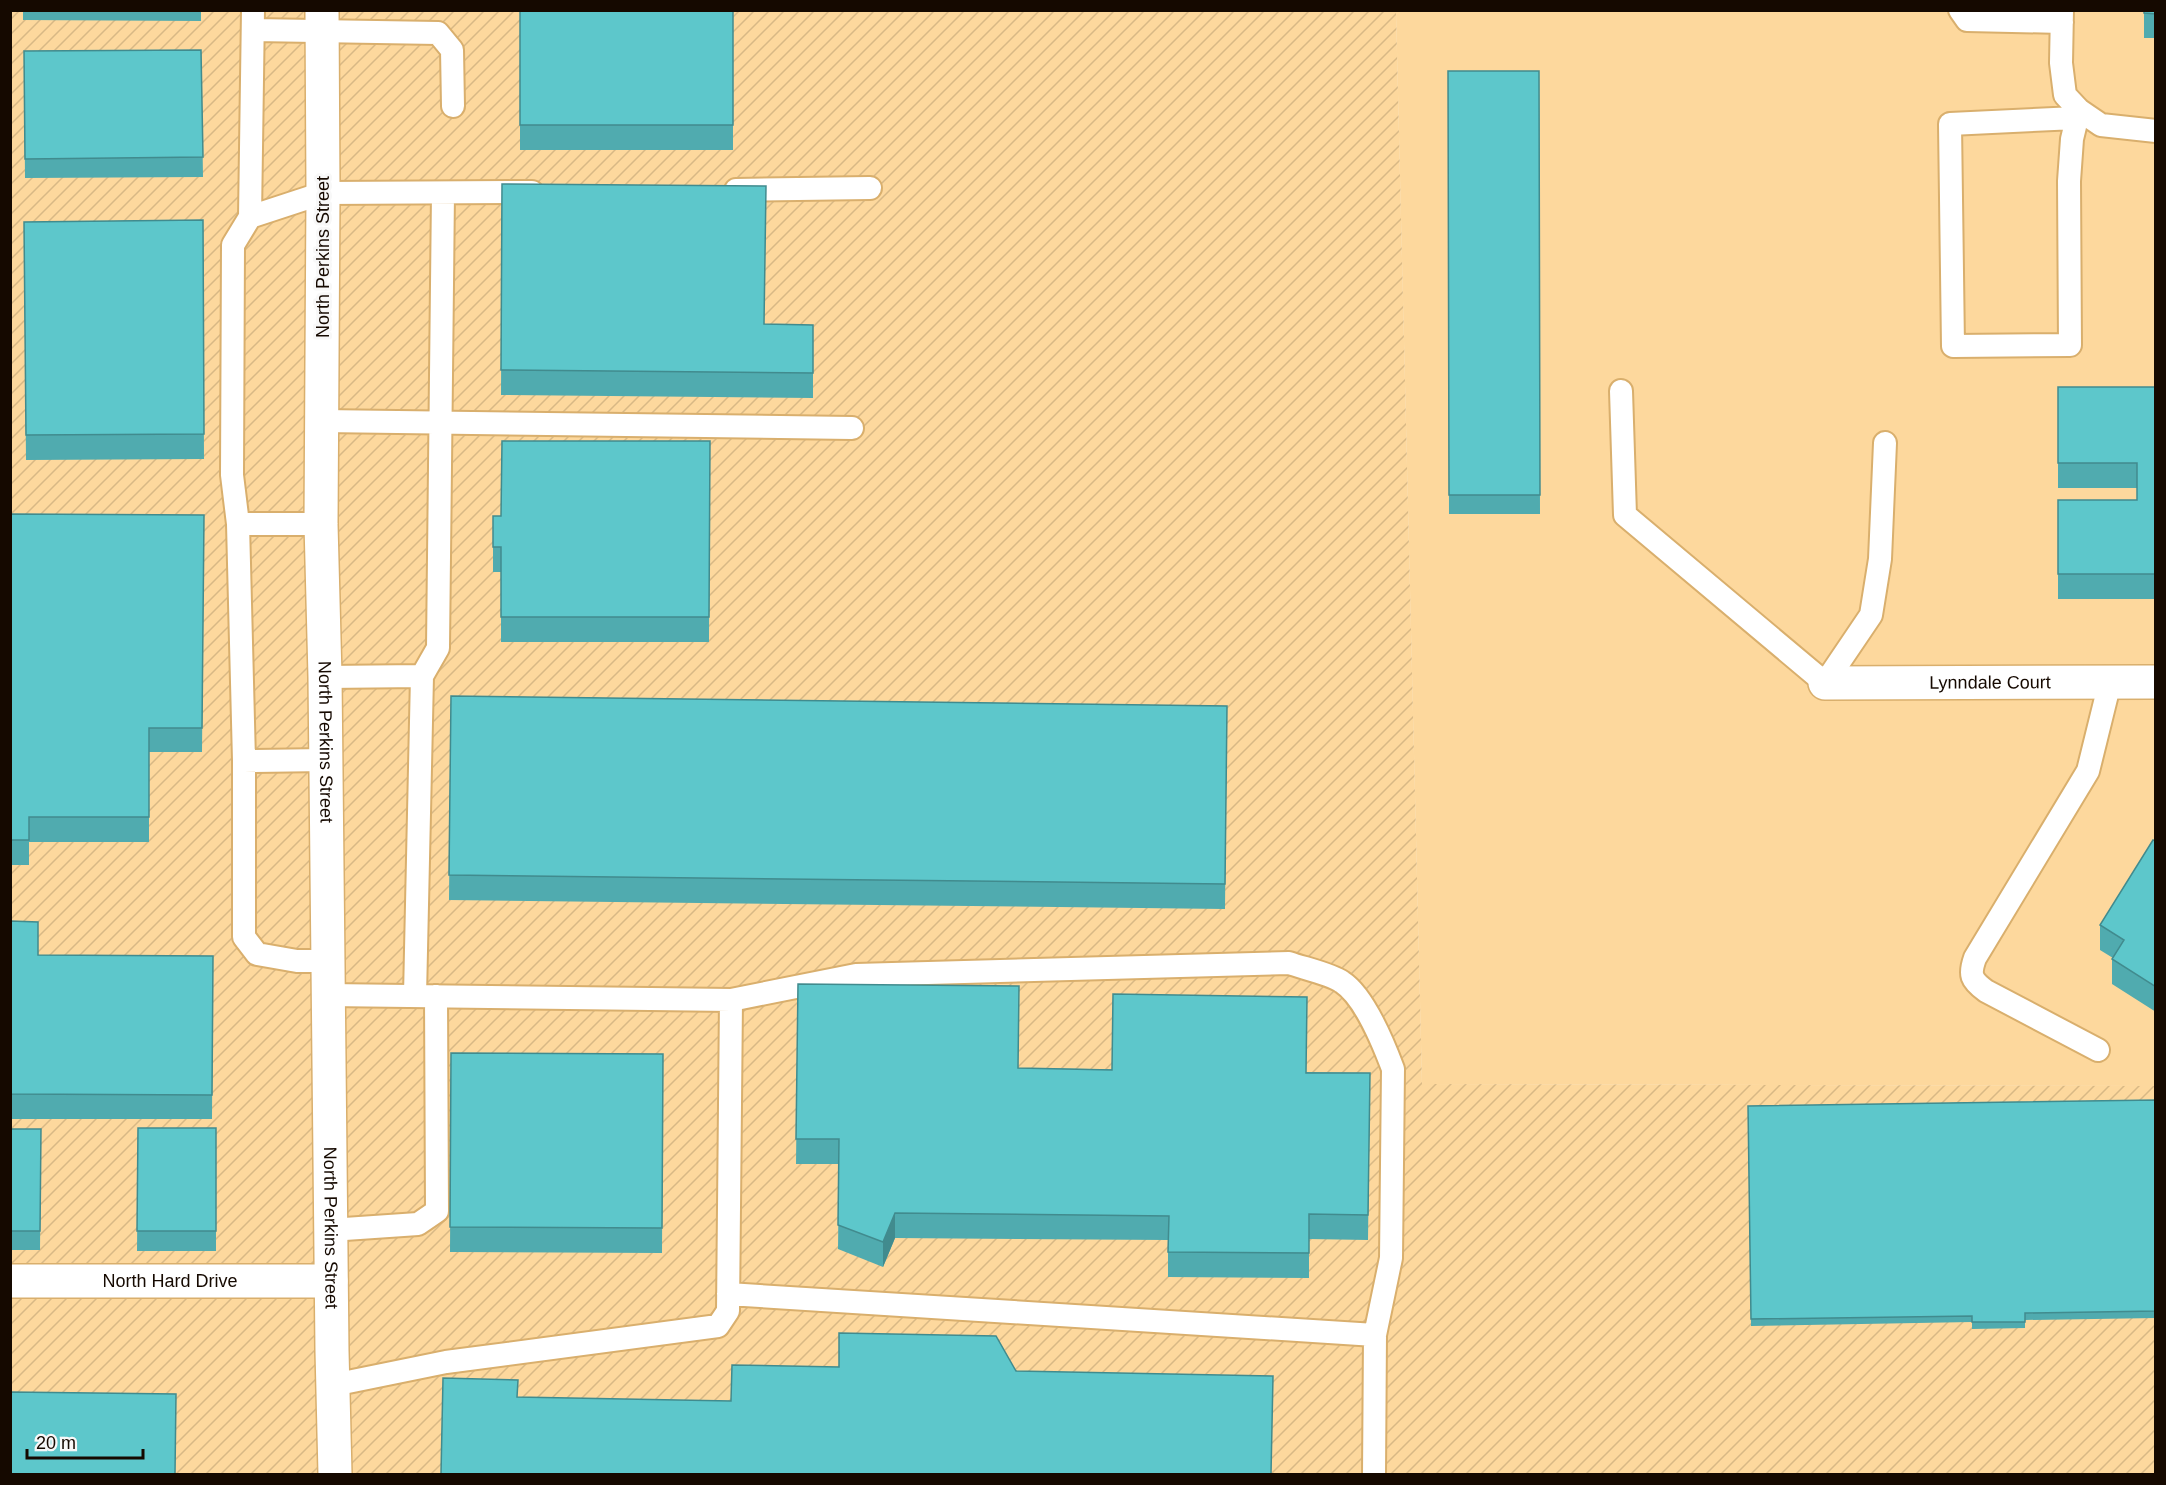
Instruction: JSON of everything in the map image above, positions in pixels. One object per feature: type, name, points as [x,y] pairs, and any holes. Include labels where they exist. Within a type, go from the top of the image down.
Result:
[{"type":"street","name":"North Perkins Street","points":[[323,21],[321,524],[335,1474]]},
{"type":"street","name":"Lynndale Court","points":[[1824,683],[2156,682]]},
{"type":"street","name":"North Hard Drive","points":[[10,1281],[331,1281]]},
{"type":"lane","points":[[1960,10],[1967,20],[2062,16],[2061,63],[2065,95],[2077,114],[2072,139],[2069,181],[2070,345],[1953,346],[1950,124],[2077,114],[2101,125],[2156,130]]},
{"type":"lane","points":[[328,961],[297,961],[257,954],[244,937],[244,761],[238,525],[232,475],[233,245],[250,217],[253,20],[323,21],[438,33],[452,50],[453,106]]},
{"type":"lane","points":[[716,190],[870,188]]},
{"type":"lane","points":[[250,217],[323,193],[550,192]]},
{"type":"lane","points":[[330,1230],[418,1224],[437,1211],[426,996],[422,676],[438,648],[443,193]]},
{"type":"lane","points":[[1621,391],[1625,515],[1824,683],[1871,615],[1880,559],[1885,443]]},
{"type":"lane","points":[[322,421],[852,428]]},
{"type":"lane","points":[[238,525],[321,524]]},
{"type":"lane","points":[[325,677],[422,676]]},
{"type":"lane","points":[[2098,1050],[1986,991],[1973,982],[1970,972],[1975,958],[2088,771],[2110,682]]},
{"type":"lane","points":[[244,761],[326,760]]},
{"type":"lane","points":[[328,994],[731,1000],[856,975],[1289,963],[1342,982],[1361,1002],[1382,1042],[1393,1070],[1390,1258],[1375,1335],[1374,1474]]},
{"type":"lane","points":[[333,1385],[446,1362],[718,1326],[728,1311],[731,1000]]},
{"type":"lane","points":[[728,1294],[1375,1335]]},
{"type":"shaded area","points":[[10,11],[1396,11],[1422,1084],[2155,1086],[2155,1474],[11,1474]]},
{"type":"shaded area","points":[[1396,11],[2155,11],[2155,1086],[1422,1084]]},
{"type":"building","points":[[520,10],[733,10],[733,125],[520,125]]},
{"type":"building","points":[[2144,10],[2156,10],[2156,14],[2144,13]]},
{"type":"building","points":[[201,50],[203,157],[25,159],[24,51]]},
{"type":"building","points":[[1448,71],[1539,71],[1540,495],[1449,495]]},
{"type":"building","points":[[502,184],[766,186],[764,324],[813,325],[813,373],[501,370]]},
{"type":"building","points":[[203,220],[204,434],[26,435],[24,222]]},
{"type":"building","points":[[2058,387],[2156,387],[2156,574],[2058,574],[2058,500],[2137,500],[2137,463],[2058,463]]},
{"type":"building","points":[[502,441],[710,441],[709,617],[501,617],[501,547],[493,547],[493,516],[501,516]]},
{"type":"building","points":[[10,514],[204,515],[202,728],[149,728],[149,817],[29,817],[29,840],[10,840]]},
{"type":"building","points":[[451,696],[1227,706],[1225,884],[449,875]]},
{"type":"building","points":[[2153,840],[2156,841],[2156,987],[2112,959],[2124,940],[2100,925]]},
{"type":"building","points":[[10,921],[38,922],[38,955],[213,956],[212,1095],[10,1094]]},
{"type":"building","points":[[798,984],[1019,986],[1018,1068],[1112,1070],[1113,994],[1307,997],[1306,1073],[1370,1073],[1368,1215],[1309,1214],[1309,1253],[1168,1252],[1169,1216],[895,1213],[883,1242],[838,1225],[839,1139],[796,1139]]},
{"type":"building","points":[[451,1053],[663,1054],[662,1228],[450,1227]]},
{"type":"building","points":[[2156,1100],[2156,1311],[2025,1313],[2025,1322],[1972,1322],[1972,1316],[1751,1319],[1748,1106]]},
{"type":"building","points":[[138,1128],[216,1128],[216,1231],[137,1231]]},
{"type":"building","points":[[10,1129],[41,1129],[40,1231],[10,1231]]},
{"type":"building","points":[[839,1333],[996,1336],[1016,1371],[1273,1376],[1271,1474],[441,1474],[443,1378],[518,1380],[517,1397],[731,1401],[732,1365],[839,1367]]},
{"type":"building","points":[[10,1392],[176,1394],[175,1474],[10,1474]]}]
